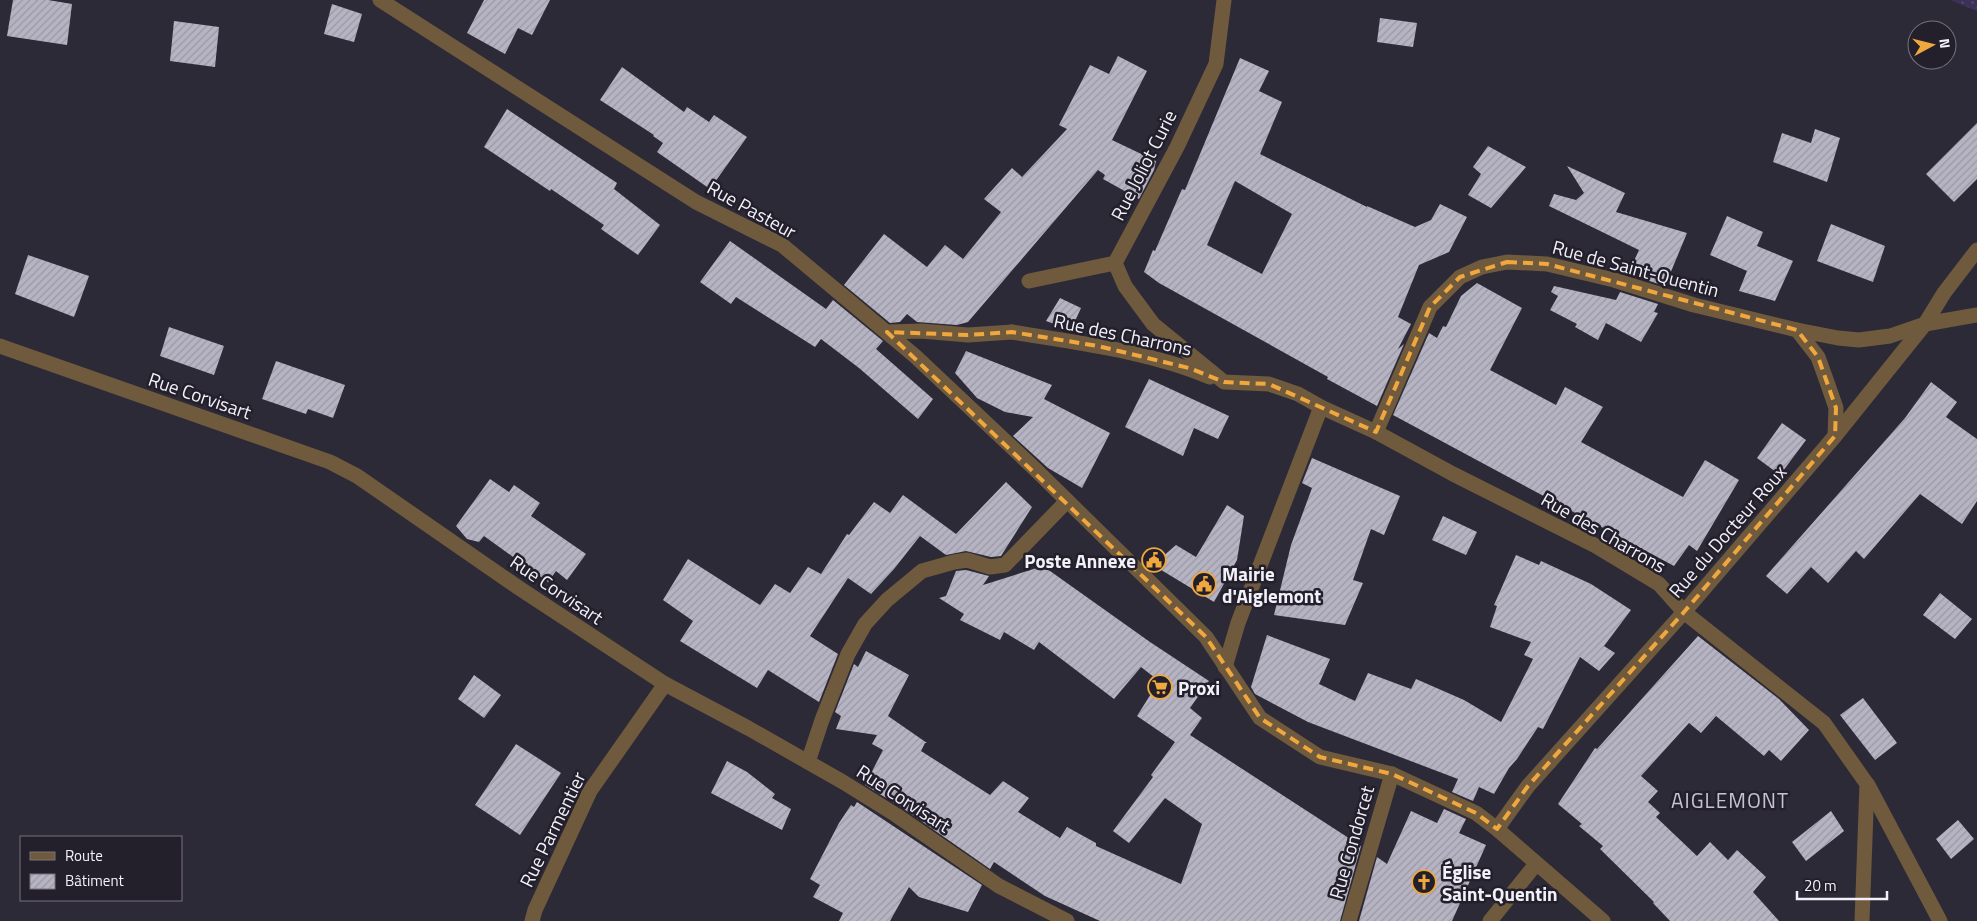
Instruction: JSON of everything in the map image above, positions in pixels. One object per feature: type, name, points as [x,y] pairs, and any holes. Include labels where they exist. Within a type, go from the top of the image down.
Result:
[{"type":"street","name":"Rue Pasteur","points":[[380,0],[497,73],[696,202],[782,245],[915,356],[1206,637],[1260,718],[1320,757],[1392,774],[1476,813],[1603,921]]},
{"type":"street","name":"Rue Joliot Curie","points":[[1115,263],[1177,147],[1216,64],[1224,0]]},
{"type":"street","name":"Rue du Docteur Roux","points":[[1497,829],[1528,786],[1684,612],[1835,436],[1925,324],[1944,293],[1977,250]]},
{"type":"street","name":"Rue de Saint-Quentin","points":[[1376,432],[1430,307],[1460,277],[1482,267],[1507,262],[1547,264],[1614,280],[1694,305],[1838,338],[1859,340],[1890,336],[1925,324],[1977,316]]},
{"type":"street","name":"Rue des Charrons","points":[[1115,263],[1125,286],[1153,324],[1224,382]]},
{"type":"street","points":[[1030,281],[1115,263]]},
{"type":"street","points":[[1797,330],[1818,357],[1827,382],[1836,408],[1835,436]]},
{"type":"street","name":"Rue des Charrons","points":[[887,332],[921,331],[968,335],[1012,332],[1098,346],[1189,368],[1224,382],[1269,384],[1298,394],[1321,407],[1376,432],[1453,474],[1596,546],[1659,584],[1684,612],[1824,723],[1867,784],[1940,921]]},
{"type":"street","name":"Rue Corvisart","points":[[0,346],[330,462],[357,476],[519,588],[665,684],[808,762],[896,814],[999,886],[1067,921]]},
{"type":"street","points":[[1225,667],[1238,623],[1321,407]]},
{"type":"street","points":[[808,762],[848,654],[866,624],[887,600],[922,571],[967,560],[990,567],[1005,565],[1067,501]]},
{"type":"street","name":"Rue Parmentier","points":[[532,921],[535,910],[590,790],[665,684]]},
{"type":"street","name":"Rue Condorcet","points":[[1348,921],[1392,774]]},
{"type":"street","points":[[1862,921],[1867,784]]},
{"type":"street","points":[[1490,921],[1536,864]]},
{"type":"highlighted area","points":[[1507,262],[1547,264],[1797,330],[1818,357],[1836,408],[1835,436],[1684,612],[1528,786],[1497,829],[1476,813],[1392,774],[1320,757],[1260,718],[1206,637],[887,332],[968,335],[1012,332],[1098,346],[1189,368],[1224,382],[1269,384],[1376,432],[1430,307],[1460,277]]},
{"type":"shaded area","points":[[1950,0],[1977,0],[1977,11]]},
{"type":"building","points":[[13,0],[48,0],[72,4],[67,45],[7,36]]},
{"type":"building","points":[[484,0],[550,0],[532,35],[518,28],[505,54],[467,33]]},
{"type":"building","points":[[332,4],[362,14],[354,42],[324,34]]},
{"type":"building","points":[[1380,18],[1417,23],[1413,47],[1377,42]]},
{"type":"building","points":[[174,21],[219,27],[215,67],[170,61]]},
{"type":"building","points":[[1118,56],[1147,71],[1112,140],[1156,161],[1154,170],[1139,199],[1103,179],[1105,175],[1098,170],[968,322],[957,325],[917,322],[907,314],[900,322],[890,323],[844,285],[884,234],[927,267],[945,245],[963,259],[1001,212],[984,199],[1012,168],[1022,177],[1067,129],[1059,125],[1090,65],[1109,74]]},
{"type":"building","points":[[1240,58],[1269,71],[1259,91],[1282,102],[1260,154],[1367,207],[1415,227],[1431,220],[1440,204],[1467,217],[1449,252],[1419,265],[1398,317],[1411,324],[1398,349],[1404,344],[1377,406],[1159,283],[1144,272],[1182,189],[1185,190]],"holes":[[[1235,181],[1292,214],[1262,274],[1207,245]]]},
{"type":"building","points":[[622,67],[684,112],[687,107],[709,122],[714,115],[747,137],[710,189],[657,152],[663,143],[654,135],[600,100]]},
{"type":"building","points":[[507,109],[617,183],[614,189],[660,225],[638,255],[601,229],[604,225],[484,147]]},
{"type":"building","points":[[1977,123],[1977,179],[1954,202],[1926,174]]},
{"type":"building","points":[[1815,129],[1840,138],[1827,182],[1773,162],[1782,133],[1811,143]]},
{"type":"building","points":[[1488,146],[1526,167],[1491,208],[1468,195],[1481,174],[1473,167]]},
{"type":"building","points":[[1567,166],[1625,193],[1616,212],[1687,233],[1665,286],[1628,274],[1639,250],[1549,206],[1554,194],[1576,200],[1584,193]]},
{"type":"building","points":[[1727,216],[1763,232],[1757,246],[1793,261],[1775,301],[1739,291],[1747,271],[1710,255]]},
{"type":"building","points":[[1831,224],[1885,246],[1873,282],[1817,261]]},
{"type":"building","points":[[730,241],[826,309],[833,300],[883,341],[876,349],[933,399],[918,419],[859,368],[821,339],[815,347],[736,297],[731,304],[700,282]]},
{"type":"building","points":[[28,255],[89,276],[74,317],[15,294]]},
{"type":"building","points":[[1477,283],[1522,308],[1490,370],[1556,405],[1565,387],[1603,407],[1581,442],[1683,497],[1705,460],[1739,480],[1697,551],[1689,545],[1674,566],[1393,415],[1429,333],[1437,338],[1443,326],[1446,327],[1461,296]]},
{"type":"building","points":[[1554,286],[1616,300],[1620,292],[1658,304],[1654,312],[1658,313],[1641,342],[1606,323],[1598,340],[1575,327],[1577,324],[1550,310],[1558,296],[1551,292]]},
{"type":"building","points":[[1060,298],[1081,308],[1071,330],[1046,321]]},
{"type":"building","points":[[169,327],[224,346],[214,375],[160,356]]},
{"type":"building","points":[[966,351],[1052,385],[1044,399],[1110,433],[1082,488],[1048,468],[1013,436],[1033,417],[1005,412],[977,398],[955,373]]},
{"type":"building","points":[[276,361],[345,385],[333,418],[308,409],[306,414],[262,399]]},
{"type":"building","points":[[1149,379],[1229,416],[1218,439],[1194,428],[1183,456],[1125,427]]},
{"type":"building","points":[[1931,382],[1957,402],[1946,417],[1977,439],[1977,501],[1962,524],[1920,494],[1864,559],[1856,551],[1828,583],[1811,567],[1787,594],[1766,576],[1905,418]]},
{"type":"building","points":[[1782,423],[1806,440],[1780,475],[1757,458]]},
{"type":"building","points":[[1312,458],[1400,496],[1384,535],[1371,529],[1353,580],[1363,583],[1345,625],[1274,615],[1291,545],[1312,488],[1302,483]]},
{"type":"building","points":[[490,479],[509,492],[514,485],[540,503],[531,516],[586,554],[567,580],[556,571],[548,582],[484,536],[479,542],[467,539],[456,526]]},
{"type":"building","points":[[1006,482],[1032,507],[1001,556],[991,557],[966,551],[946,555],[920,536],[871,594],[848,578],[810,636],[838,654],[819,702],[768,670],[757,688],[680,641],[693,621],[663,600],[688,559],[760,605],[775,584],[790,593],[808,567],[821,574],[847,534],[849,535],[874,502],[890,513],[903,495],[956,534]]},
{"type":"building","name":"Mairie d'Aiglemont","points":[[1227,505],[1244,516],[1237,560],[1214,602],[1153,565],[1176,545],[1196,557]]},
{"type":"building","points":[[1443,516],[1477,532],[1466,555],[1432,540]]},
{"type":"building","points":[[1516,555],[1539,565],[1541,561],[1591,584],[1631,610],[1604,646],[1615,653],[1599,671],[1580,657],[1543,729],[1538,727],[1509,768],[1494,794],[1479,787],[1473,801],[1452,792],[1458,779],[1308,722],[1255,694],[1251,687],[1267,635],[1330,659],[1319,684],[1355,701],[1368,673],[1411,689],[1416,679],[1464,700],[1501,722],[1533,659],[1524,655],[1531,642],[1490,627],[1497,606],[1494,605]]},
{"type":"building","points":[[1043,566],[1150,642],[1209,681],[1190,708],[1202,718],[1190,735],[1361,846],[1340,921],[1100,921],[1045,896],[994,862],[990,869],[901,807],[865,785],[883,750],[872,744],[877,735],[836,729],[841,716],[835,712],[854,664],[858,667],[866,651],[909,675],[888,716],[927,743],[925,743],[921,751],[990,795],[1003,781],[1029,798],[1018,812],[1060,838],[1067,827],[1096,843],[1096,846],[1181,884],[1202,824],[1165,798],[1129,843],[1113,831],[1153,777],[1151,775],[1175,742],[1137,716],[1159,681],[1141,667],[1114,699],[1039,642],[1034,650],[1004,632],[1000,640],[960,620],[964,614],[939,598],[946,596],[956,571],[966,570],[989,576],[983,585]]},
{"type":"building","points":[[1940,593],[1972,619],[1955,639],[1923,615]]},
{"type":"building","points":[[1698,636],[1779,699],[1809,730],[1781,761],[1769,750],[1764,756],[1716,716],[1701,733],[1689,723],[1641,776],[1658,791],[1648,802],[1660,813],[1656,817],[1697,856],[1710,842],[1728,860],[1737,850],[1766,877],[1753,892],[1779,921],[1670,921],[1654,902],[1600,849],[1603,846],[1579,826],[1582,824],[1558,804],[1595,748],[1597,749]]},
{"type":"building","points":[[474,675],[501,695],[484,718],[458,699]]},
{"type":"building","points":[[1863,698],[1897,743],[1875,760],[1840,715]]},
{"type":"building","points":[[516,744],[561,773],[520,835],[475,805]]},
{"type":"building","points":[[727,761],[747,772],[775,794],[772,798],[791,809],[782,830],[711,793]]},
{"type":"building","points":[[857,802],[982,885],[968,912],[919,897],[909,887],[890,921],[839,921],[843,913],[813,897],[820,885],[810,879],[839,823],[851,805],[854,807]]},
{"type":"building","name":"Église Saint-Quentin","points":[[1444,809],[1466,819],[1459,833],[1486,845],[1452,921],[1359,921],[1377,857],[1387,864],[1411,811],[1437,823]]},
{"type":"building","points":[[1831,811],[1844,831],[1806,861],[1792,842]]},
{"type":"building","points":[[1958,820],[1974,839],[1951,859],[1936,839]]},
{"type":"place","name":"Poste Annexe","points":[[1154,560]]},
{"type":"place","name":"Mairie d'Aiglemont","points":[[1204,584]]},
{"type":"place","name":"Proxi","points":[[1160,687]]},
{"type":"place","name":"Église Saint-Quentin","points":[[1424,882]]},
{"type":"district","name":"AIGLEMONT","points":[[1730,800]]}]
